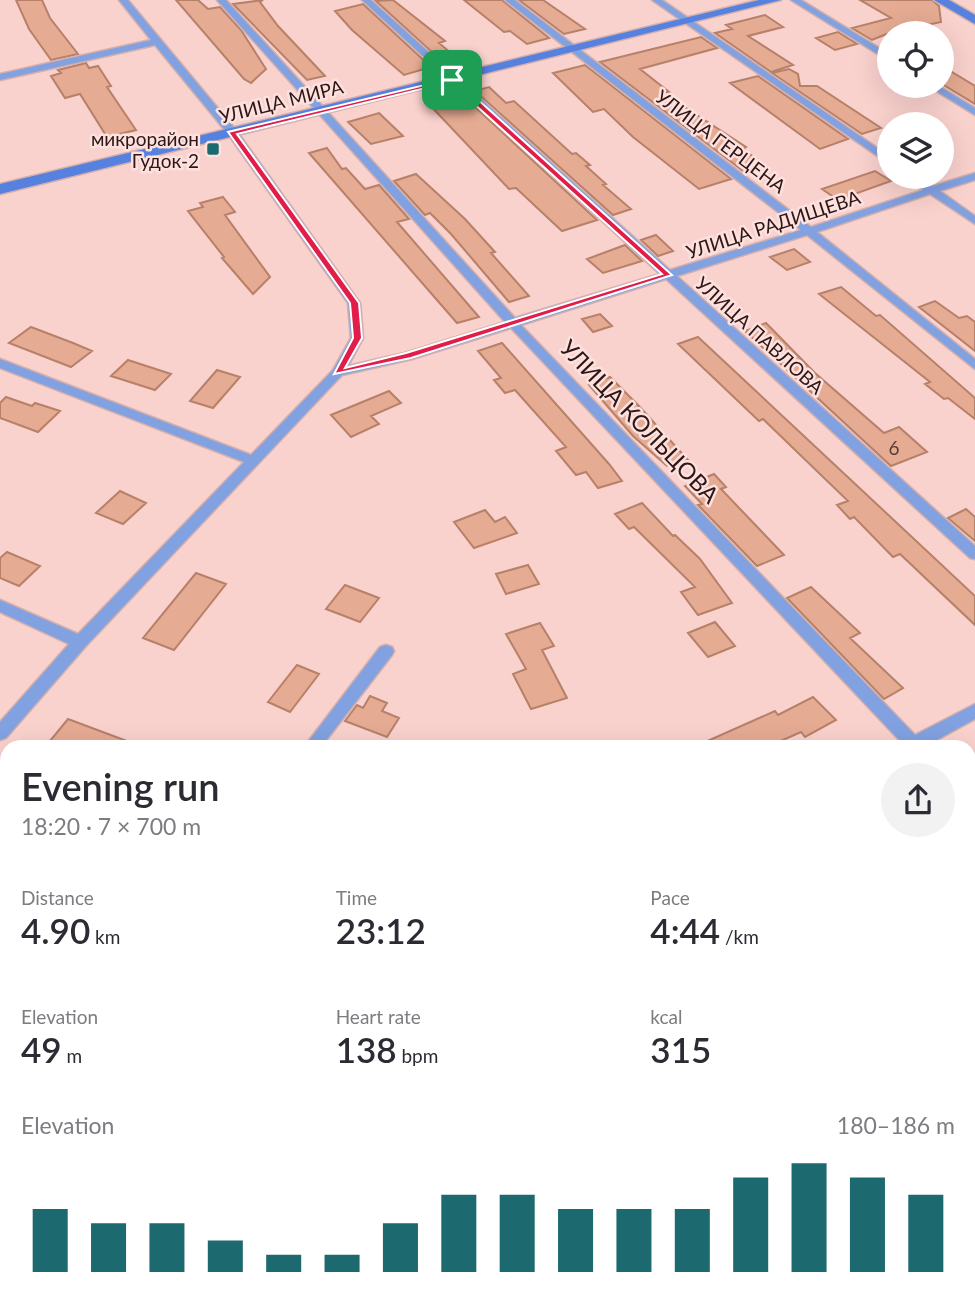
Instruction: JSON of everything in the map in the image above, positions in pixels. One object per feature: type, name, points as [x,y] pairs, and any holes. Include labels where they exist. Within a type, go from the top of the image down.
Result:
[{"type":"main road","name":"УЛИЦА МИРА","points":[[0,189],[775,0]]},
{"type":"main road","points":[[940,0],[975,20]]},
{"type":"street","points":[[0,733],[80,642],[251,460],[338,372],[357,338],[354,303],[232,132],[123,0]]},
{"type":"street","name":"УЛИЦА КОЛЬЦОВА","points":[[221,0],[512,322],[905,740]]},
{"type":"street","name":"УЛИЦА ПАВЛОВА","points":[[366,0],[975,554]]},
{"type":"street","name":"УЛИЦА ГЕРЦЕНА","points":[[509,0],[809,231],[975,365]]},
{"type":"street","points":[[656,0],[877,153]]},
{"type":"street","points":[[796,0],[877,51]]},
{"type":"street","points":[[0,77],[156,42]]},
{"type":"street","points":[[952,98],[975,112]]},
{"type":"street","name":"УЛИЦА РАДИЩЕВА","points":[[338,372],[408,356],[809,231],[975,176]]},
{"type":"street","points":[[929,189],[975,220]]},
{"type":"street","points":[[0,363],[251,460]]},
{"type":"street","points":[[0,606],[80,642]]},
{"type":"street","points":[[318,740],[386,651]]},
{"type":"street","points":[[922,740],[975,711]]},
{"type":"building","points":[[16,0],[42,0],[50,18],[78,54],[51,60],[29,29]]},
{"type":"building","points":[[176,0],[198,0],[208,9],[220,7],[241,30],[266,69],[251,83],[244,79]]},
{"type":"building","points":[[263,0],[260,2],[278,26],[325,76],[307,80],[233,4]]},
{"type":"building","points":[[393,0],[445,41],[439,43],[459,60],[445,64],[376,1]]},
{"type":"building","points":[[464,0],[502,0],[549,38],[527,44],[510,31],[504,32]]},
{"type":"building","points":[[519,0],[543,0],[585,29],[564,34]]},
{"type":"building","points":[[860,0],[932,0],[939,6],[941,21],[879,21],[891,18]]},
{"type":"building","points":[[363,4],[431,67],[404,75],[352,30],[335,11]]},
{"type":"building","points":[[765,15],[783,27],[748,36],[793,65],[771,72],[715,33],[732,29],[726,25]]},
{"type":"building","points":[[877,22],[877,38],[872,40],[852,28]]},
{"type":"building","points":[[838,32],[857,44],[835,50],[816,38]]},
{"type":"building","points":[[701,37],[717,48],[640,69],[669,92],[663,93],[746,147],[743,149],[766,166],[754,170],[757,171],[747,174],[600,62]]},
{"type":"building","points":[[86,63],[89,68],[98,66],[111,86],[107,87],[136,130],[107,137],[80,94],[65,98],[51,76],[61,73],[58,70]]},
{"type":"building","points":[[585,65],[731,179],[699,189],[633,137],[604,109],[593,112],[553,73]]},
{"type":"building","points":[[789,69],[798,74],[800,86],[817,86],[877,125],[877,129],[862,134],[772,73]]},
{"type":"building","points":[[954,73],[975,86],[975,104],[954,91]]},
{"type":"building","points":[[758,76],[848,139],[820,149],[730,83]]},
{"type":"building","points":[[489,87],[506,103],[514,101],[572,154],[576,153],[590,165],[586,166],[606,184],[603,185],[631,209],[613,215],[475,91]]},
{"type":"building","points":[[461,94],[597,220],[562,231],[516,188],[509,189],[427,102]]},
{"type":"building","points":[[379,113],[403,136],[371,144],[348,122]]},
{"type":"building","points":[[327,148],[342,169],[346,168],[365,189],[379,185],[409,219],[397,222],[479,317],[457,323],[309,153]]},
{"type":"building","points":[[877,172],[877,186],[838,200],[822,189]]},
{"type":"building","points":[[416,174],[465,219],[529,296],[509,302],[451,234],[430,213],[425,215],[394,181]]},
{"type":"building","points":[[223,197],[235,212],[225,215],[270,277],[253,294],[222,258],[224,257],[188,211],[203,207],[200,203]]},
{"type":"building","points":[[656,235],[673,251],[658,256],[641,240]]},
{"type":"building","points":[[625,245],[642,261],[603,273],[587,259]]},
{"type":"building","points":[[794,249],[810,262],[787,270],[770,257]]},
{"type":"building","points":[[841,287],[876,316],[880,315],[975,398],[975,419],[925,384],[930,382],[819,294]]},
{"type":"building","points":[[935,301],[959,318],[967,316],[975,322],[975,351],[919,307]]},
{"type":"building","points":[[600,314],[612,326],[593,332],[582,319]]},
{"type":"building","points":[[766,323],[815,373],[884,433],[899,427],[927,452],[891,466],[745,331]]},
{"type":"building","points":[[31,327],[92,351],[71,367],[9,343]]},
{"type":"building","points":[[698,337],[975,596],[975,625],[900,554],[893,557],[854,517],[850,519],[837,505],[848,501],[763,419],[759,421],[678,344]]},
{"type":"building","points":[[502,343],[622,481],[598,488],[586,472],[576,475],[556,451],[566,447],[515,390],[505,393],[494,380],[501,378],[478,351]]},
{"type":"building","points":[[128,360],[171,374],[155,390],[111,376]]},
{"type":"building","points":[[217,370],[240,377],[213,408],[190,401]]},
{"type":"building","points":[[610,377],[688,460],[667,466],[633,436],[589,385]]},
{"type":"building","points":[[389,391],[401,403],[371,416],[379,424],[351,437],[331,415]]},
{"type":"building","points":[[6,397],[32,406],[35,403],[60,411],[38,432],[0,418],[0,403]]},
{"type":"building","points":[[714,474],[726,487],[721,489],[784,555],[757,566],[698,505],[702,504],[685,486]]},
{"type":"building","points":[[120,491],[146,503],[123,524],[96,513]]},
{"type":"building","points":[[642,503],[673,536],[700,559],[732,603],[698,615],[681,592],[695,587],[634,527],[629,529],[615,514]]},
{"type":"building","points":[[966,509],[975,517],[975,541],[948,518]]},
{"type":"building","points":[[485,510],[495,522],[505,517],[517,533],[474,548],[454,522]]},
{"type":"building","points":[[7,552],[40,566],[19,586],[0,578],[0,558]]},
{"type":"building","points":[[528,565],[539,584],[506,594],[496,574]]},
{"type":"building","points":[[196,573],[226,584],[174,650],[143,638]]},
{"type":"building","points":[[345,585],[379,598],[360,622],[326,609]]},
{"type":"building","points":[[811,587],[860,633],[850,638],[903,688],[884,699],[787,598]]},
{"type":"building","points":[[715,622],[735,646],[708,657],[688,633]]},
{"type":"building","points":[[540,623],[554,646],[542,650],[567,698],[531,709],[513,674],[526,669],[506,634]]},
{"type":"building","points":[[297,665],[319,674],[290,712],[268,702]]},
{"type":"building","points":[[370,696],[387,703],[382,711],[399,718],[387,737],[345,721],[357,705],[363,708]]},
{"type":"building","points":[[813,697],[836,720],[805,737],[801,732],[783,740],[710,740],[775,711],[778,715]]},
{"type":"building","points":[[68,719],[124,740],[51,740]]},
{"type":"place","name":"микрорайон Гудок-2","points":[[213,149]]},
{"type":"route","points":[[452,80],[668,275],[408,356],[338,372],[357,338],[354,303],[232,132],[452,80]]}]
